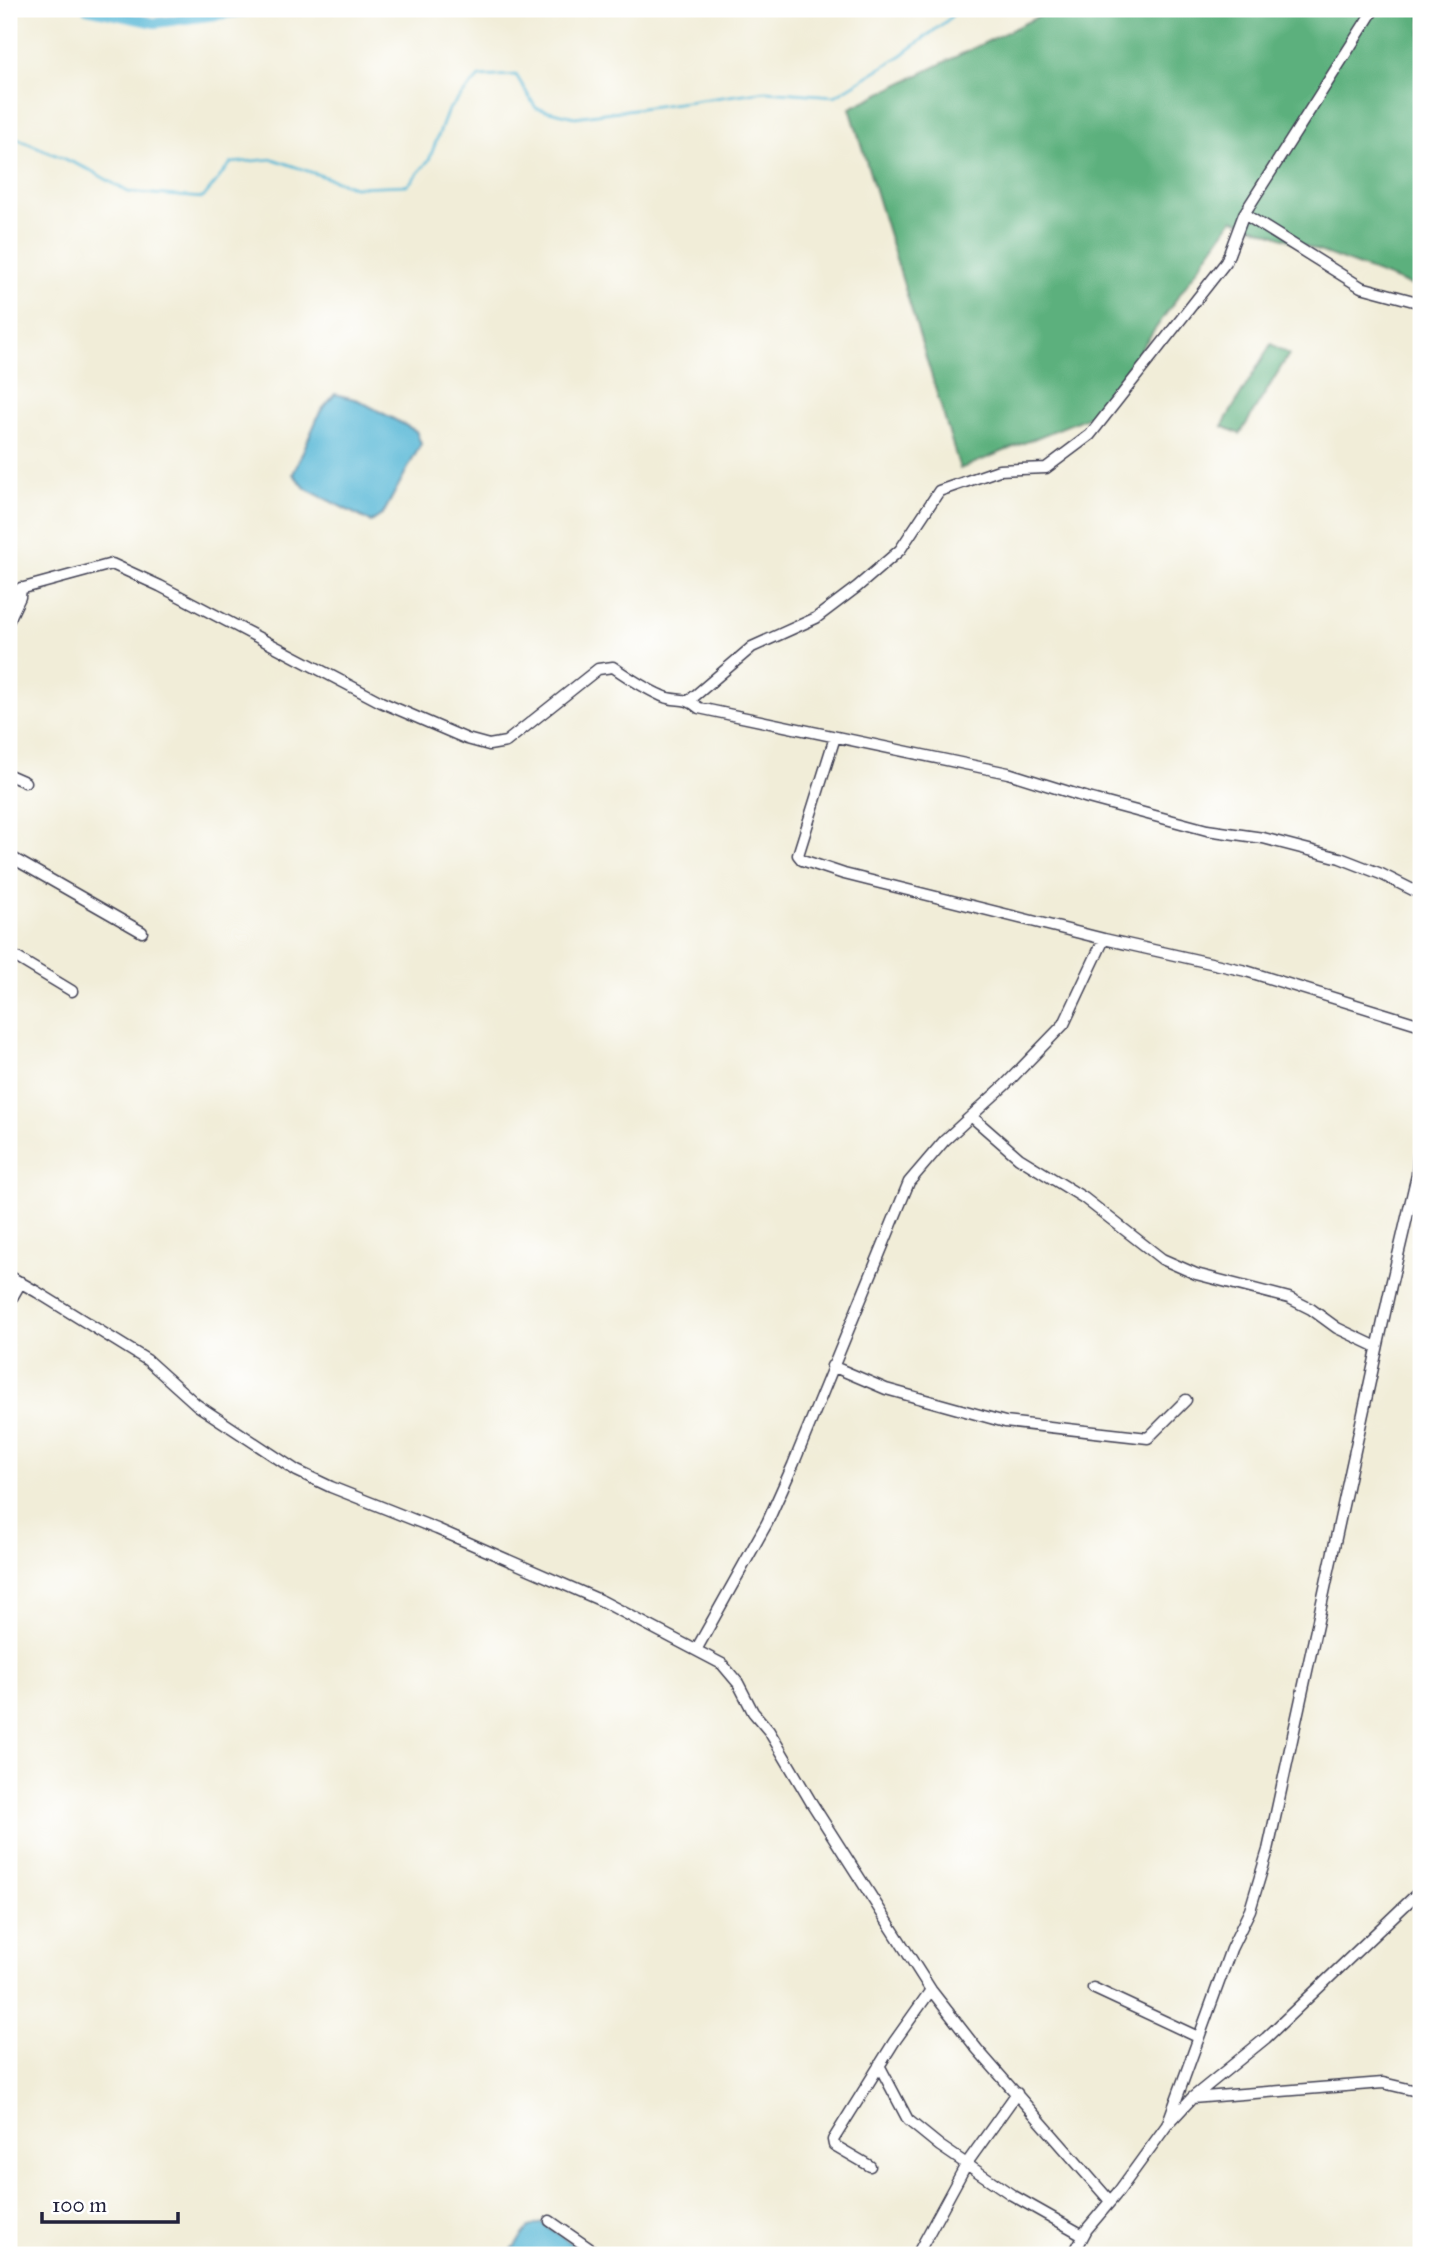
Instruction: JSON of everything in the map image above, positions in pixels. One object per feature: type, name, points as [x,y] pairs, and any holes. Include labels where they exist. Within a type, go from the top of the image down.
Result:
[{"type":"street","points":[[690,701],[752,647],[816,618],[858,587],[900,550],[939,491],[999,470],[1046,468],[1090,435],[1226,262],[1244,214],[1374,9]]},
{"type":"street","points":[[1244,214],[1361,287],[1421,303]]},
{"type":"street","points":[[9,592],[112,564],[160,586],[381,702],[467,739],[489,745],[506,742],[597,669],[613,667],[635,683],[666,698],[690,701],[699,708],[1008,774],[1208,830],[1262,838],[1340,858],[1421,894]]},
{"type":"street","points":[[9,620],[20,597],[21,588]]},
{"type":"street","points":[[835,737],[798,855],[802,860],[844,874],[1104,939],[1246,971],[1421,1025]]},
{"type":"street","points":[[9,775],[25,782]]},
{"type":"street","points":[[9,856],[142,932]]},
{"type":"street","points":[[696,1650],[767,1523],[909,1182],[944,1141],[1006,1085],[1065,1024],[1104,939]]},
{"type":"street","points":[[9,953],[72,991]]},
{"type":"street","points":[[1167,2125],[1231,1949],[1250,1910],[1268,1850],[1377,1347],[1418,1175],[1421,1114]]},
{"type":"street","points":[[971,1116],[1020,1158],[1106,1213],[1162,1259],[1196,1273],[1289,1298],[1311,1308],[1337,1328],[1377,1347]]},
{"type":"street","points":[[9,1276],[147,1360],[197,1405],[297,1471],[601,1601],[722,1664],[738,1683],[753,1712],[769,1731],[931,1990],[978,2049],[1110,2202]]},
{"type":"street","points":[[9,1303],[21,1282]]},
{"type":"street","points":[[832,1366],[886,1390],[1005,1422],[1148,1438],[1186,1400]]},
{"type":"street","points":[[1073,2255],[1083,2235],[1167,2125],[1192,2098],[1266,2038],[1421,1890]]},
{"type":"street","points":[[1093,1988],[1198,2037]]},
{"type":"street","points":[[870,2166],[834,2145],[832,2140],[931,1990]]},
{"type":"street","points":[[879,2065],[908,2120],[940,2146],[1012,2195],[1083,2235]]},
{"type":"street","points":[[1192,2098],[1383,2083],[1421,2092]]},
{"type":"street","points":[[916,2255],[967,2163],[1017,2093]]},
{"type":"street","points":[[550,2221],[599,2255]]},
{"type":"green space","points":[[1054,9],[1421,9],[1421,289],[1233,219],[1095,414],[960,469],[850,108]]},
{"type":"green space","points":[[1271,344],[1289,354],[1240,434],[1222,426]]},
{"type":"water","points":[[335,394],[358,400],[416,431],[421,444],[383,514],[371,522],[306,489],[293,474],[320,412]]},
{"type":"water","points":[[542,2223],[588,2255],[508,2255],[529,2227]]},
{"type":"waterway","points":[[87,9],[155,23],[262,9]]},
{"type":"waterway","points":[[9,138],[12,136],[90,170],[128,192],[203,198],[231,163],[273,159],[354,187],[408,185],[429,160],[448,110],[479,77],[516,75],[536,108],[575,117],[766,91],[835,96],[902,55],[949,19],[957,9]]}]
